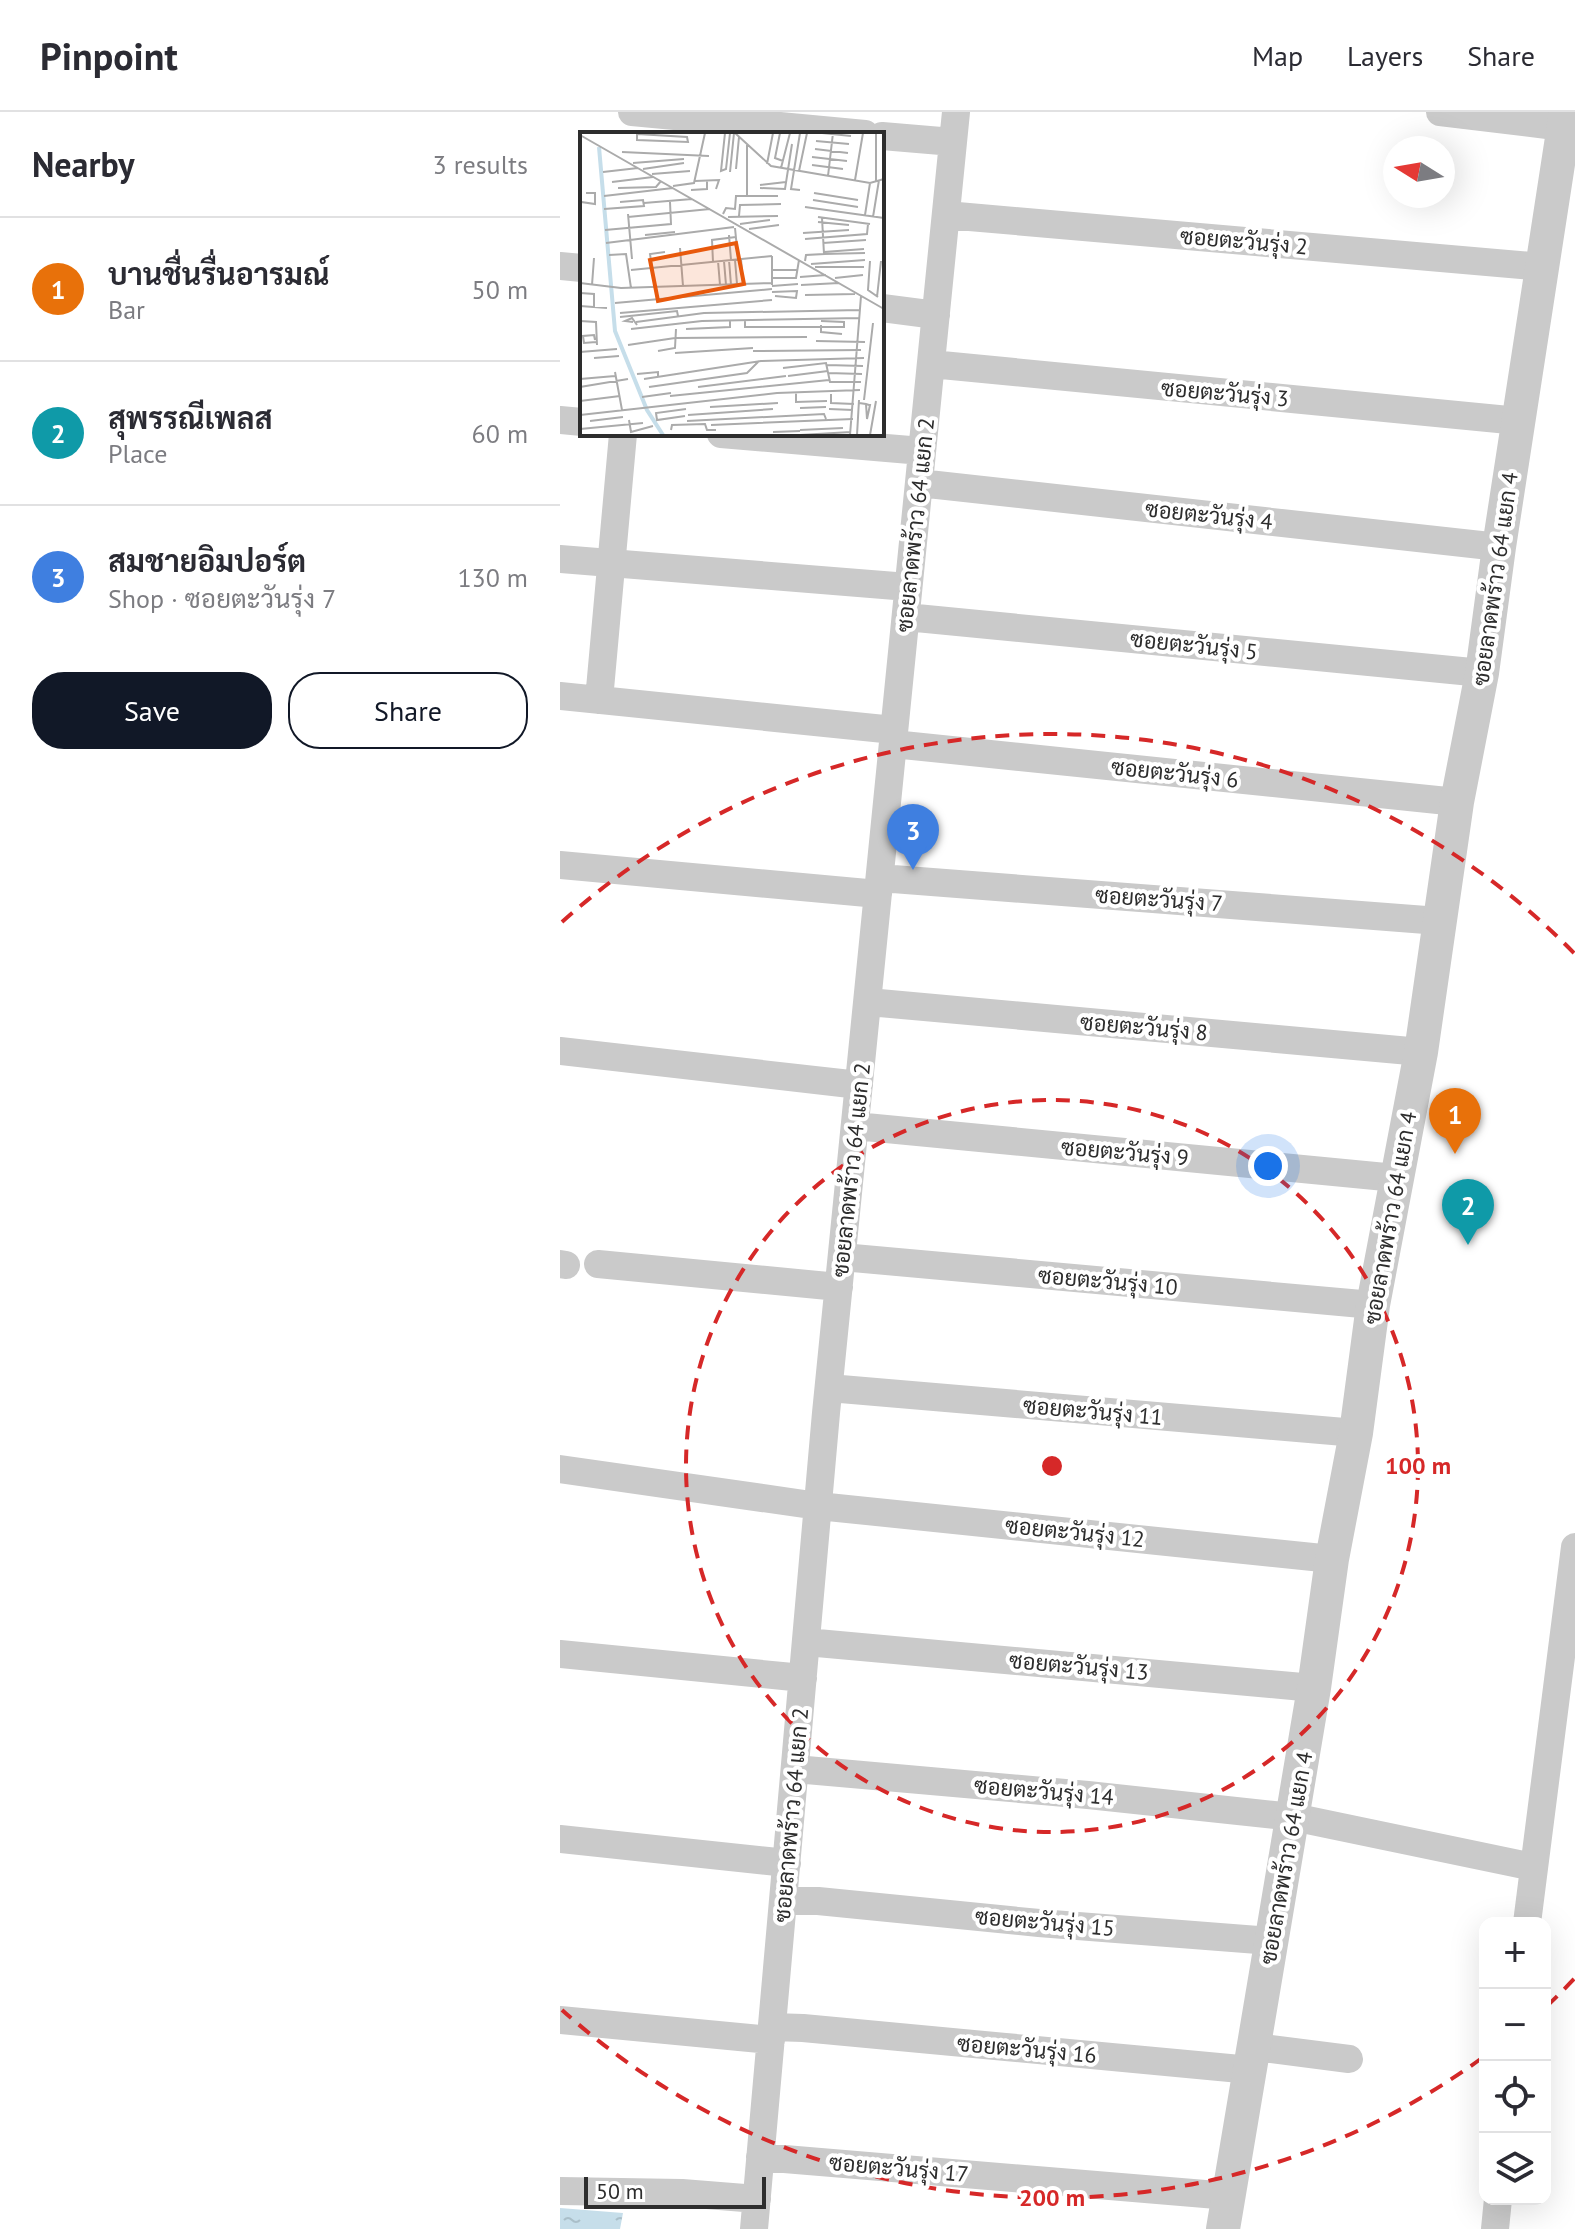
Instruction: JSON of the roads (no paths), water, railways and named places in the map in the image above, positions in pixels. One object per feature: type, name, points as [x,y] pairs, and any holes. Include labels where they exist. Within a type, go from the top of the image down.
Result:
[{"type":"street","name":"ซอยลาดพร้าว 64 แยก 2","points":[[754,2229],[829,1388],[956,112]]},
{"type":"street","points":[[1440,112],[1565,120]]},
{"type":"street","points":[[644,120],[833,132]]},
{"type":"street","name":"ซอยลาดพร้าว 64 แยก 4","points":[[1223,2229],[1314,1688],[1332,1559],[1356,1433],[1373,1305],[1421,1052],[1457,802],[1482,673],[1565,120]]},
{"type":"street","points":[[884,136],[953,142]]},
{"type":"street","name":"ซอยตะวันรุ่ง 2","points":[[946,215],[1543,267]]},
{"type":"street","points":[[560,266],[580,268]]},
{"type":"street","points":[[884,308],[936,315]]},
{"type":"street","name":"ซอยตะวันรุ่ง 3","points":[[931,364],[1519,421]]},
{"type":"street","points":[[560,420],[580,422]]},
{"type":"street","points":[[599,700],[623,436]]},
{"type":"street","points":[[745,436],[922,451]]},
{"type":"street","name":"ซอยตะวันรุ่ง 4","points":[[919,483],[1499,547]]},
{"type":"street","points":[[560,559],[908,587]]},
{"type":"street","name":"ซอยตะวันรุ่ง 5","points":[[906,617],[1482,673]]},
{"type":"street","name":"ซอยตะวันรุ่ง 6","points":[[560,696],[1457,802]]},
{"type":"street","name":"ซอยตะวันรุ่ง 7","points":[[560,865],[1439,921]]},
{"type":"street","name":"ซอยตะวันรุ่ง 8","points":[[868,1002],[1421,1052]]},
{"type":"street","points":[[560,1051],[859,1085]]},
{"type":"street","name":"ซอยตะวันรุ่ง 9","points":[[855,1126],[1396,1178]]},
{"type":"street","name":"ซอยตะวันรุ่ง 10","points":[[842,1257],[1373,1305]]},
{"type":"street","points":[[598,1264],[839,1287]]},
{"type":"street","name":"ซอยตะวันรุ่ง 11","points":[[829,1388],[1356,1433]]},
{"type":"street","name":"ซอยตะวันรุ่ง 12","points":[[560,1469],[818,1506],[1332,1559]]},
{"type":"street","points":[[1528,1917],[1575,1547]]},
{"type":"street","name":"ซอยตะวันรุ่ง 13","points":[[806,1642],[1314,1688]]},
{"type":"street","points":[[560,1654],[803,1678]]},
{"type":"street","name":"ซอยตะวันรุ่ง 14","points":[[795,1769],[1293,1817],[1533,1867]]},
{"type":"street","points":[[560,1839],[787,1863]]},
{"type":"street","name":"ซอยตะวันรุ่ง 15","points":[[783,1901],[818,1901],[1039,1923],[1271,1941]]},
{"type":"street","name":"ซอยตะวันรุ่ง 16","points":[[560,2020],[772,2034],[803,2028],[1253,2058],[1349,2059]]},
{"type":"street","name":"ซอยตะวันรุ่ง 17","points":[[760,2157],[1229,2196]]},
{"type":"street","points":[[560,2191],[682,2193],[757,2199]]},
{"type":"street","points":[[1495,2229],[1497,2205]]},
{"type":"water","points":[[560,2208],[623,2213],[620,2229],[560,2229]]},
{"type":"place","name":"สมชายอิมปอร์ต","points":[[913,870]]},
{"type":"place","name":"บานชื่นรื่นอารมณ์","points":[[1455,1154]]},
{"type":"place","name":"สุพรรณีเพลส","points":[[1468,1245]]}]
